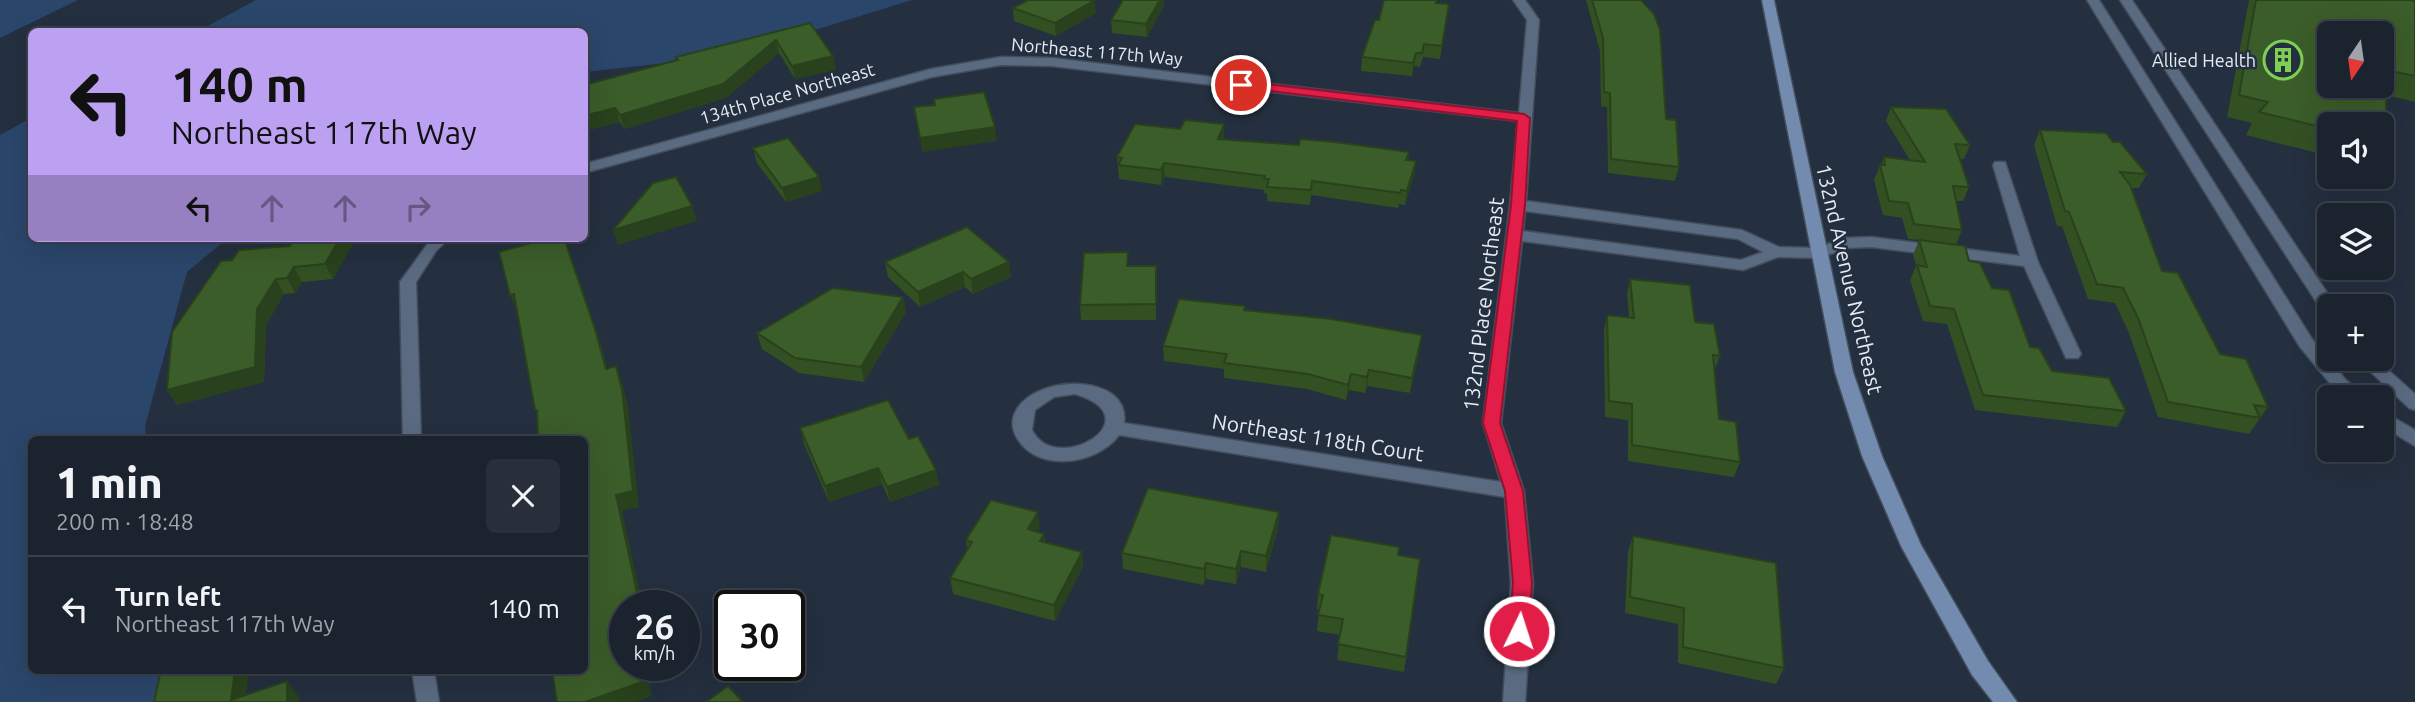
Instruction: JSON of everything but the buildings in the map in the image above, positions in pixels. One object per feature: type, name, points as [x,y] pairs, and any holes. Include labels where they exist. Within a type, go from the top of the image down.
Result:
[{"type":"street","name":"132nd Place Northeast","points":[[1514,702],[1522,583],[1514,491],[1492,423],[1518,205],[1533,20],[1519,0]]},
{"type":"street","name":"132nd Avenue Northeast","points":[[1768,0],[1844,372],[1872,456],[1911,546],[1980,668],[2006,702]]},
{"type":"street","points":[[2093,0],[2306,344],[2341,385]]},
{"type":"street","points":[[2126,0],[2319,294]]},
{"type":"street","name":"Northeast 117th Way","points":[[1001,61],[1052,62],[1524,118]]},
{"type":"street","name":"134th Place Northeast","points":[[588,168],[931,73],[1001,61]]},
{"type":"street","points":[[2000,165],[2030,262],[2071,354]]},
{"type":"street","points":[[1518,205],[1742,235],[1776,253]]},
{"type":"street","points":[[1514,235],[1743,265],[1776,253],[1819,253],[1845,243],[1871,242],[2030,262]]},
{"type":"street","points":[[412,436],[408,282],[437,242]]},
{"type":"street","points":[[2379,371],[2415,404]]},
{"type":"street","points":[[1075,388],[1104,396],[1114,405],[1118,416],[1116,428],[1096,447],[1080,453],[1063,454],[1046,452],[1032,445],[1023,436],[1020,424],[1022,413],[1037,398],[1058,389],[1075,388]]},
{"type":"street","points":[[2394,425],[2415,439]]},
{"type":"street","name":"Northeast 118th Court","points":[[1116,428],[1514,491]]},
{"type":"street","points":[[424,674],[428,702]]},
{"type":"shaded area","points":[[0,0],[78,0],[0,38]]},
{"type":"shaded area","points":[[256,0],[912,0],[730,56],[588,72],[588,28],[204,28]]},
{"type":"shaded area","points":[[28,120],[28,242],[223,242],[187,272],[145,426],[146,436],[28,436],[28,674],[166,674],[169,702],[0,702],[0,135]]},
{"type":"place","name":"Allied Health","points":[[2283,60]]},
{"type":"route","points":[[1241,85],[1524,118],[1518,205],[1492,423],[1514,491],[1522,583],[1519,631]]}]
